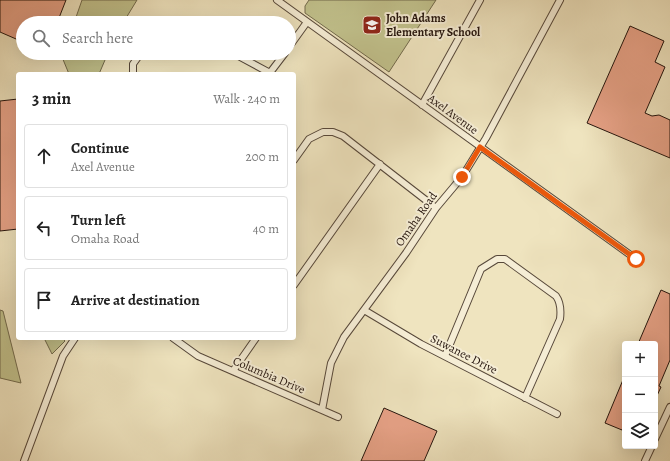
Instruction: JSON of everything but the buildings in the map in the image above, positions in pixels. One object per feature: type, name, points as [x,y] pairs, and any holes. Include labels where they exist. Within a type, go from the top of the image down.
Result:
[{"type":"street","name":"Axel Avenue","points":[[277,0],[636,259]]},
{"type":"street","points":[[422,104],[480,0]]},
{"type":"street","name":"Omaha Road","points":[[322,410],[331,363],[344,338],[406,253],[436,208],[462,177],[480,147],[560,0]]},
{"type":"street","points":[[296,37],[307,22]]},
{"type":"street","points":[[133,72],[134,64],[137,60]]},
{"type":"street","points":[[245,60],[266,72]]},
{"type":"street","points":[[270,72],[279,60]]},
{"type":"street","points":[[296,157],[309,139],[323,132],[333,132],[343,136],[436,208]]},
{"type":"street","points":[[296,282],[380,164]]},
{"type":"street","points":[[445,356],[481,269],[497,259],[504,259],[556,296],[559,299],[560,305],[560,319],[525,398]]},
{"type":"street","name":"Suwanee Drive","points":[[364,310],[421,344],[557,414]]},
{"type":"street","points":[[24,461],[63,356],[74,340]]},
{"type":"street","name":"Columbia Drive","points":[[176,340],[198,356],[338,417]]},
{"type":"street","points":[[232,371],[255,340]]},
{"type":"street","points":[[658,433],[670,407]]},
{"type":"street","points":[[645,461],[651,449]]},
{"type":"green space","points":[[82,0],[137,0],[127,16],[76,16]]},
{"type":"green space","name":"John Adams Elementary School","points":[[309,0],[436,0],[389,72],[305,13],[305,6]]},
{"type":"green space","points":[[63,60],[105,60],[100,72],[68,72]]},
{"type":"green space","points":[[0,310],[3,311],[21,383],[0,378]]},
{"type":"green space","points":[[45,340],[64,340],[65,341],[52,354]]},
{"type":"place","name":"John Adams Elementary School","points":[[372,25]]},
{"type":"route","points":[[462,177],[480,147],[636,259]]}]
